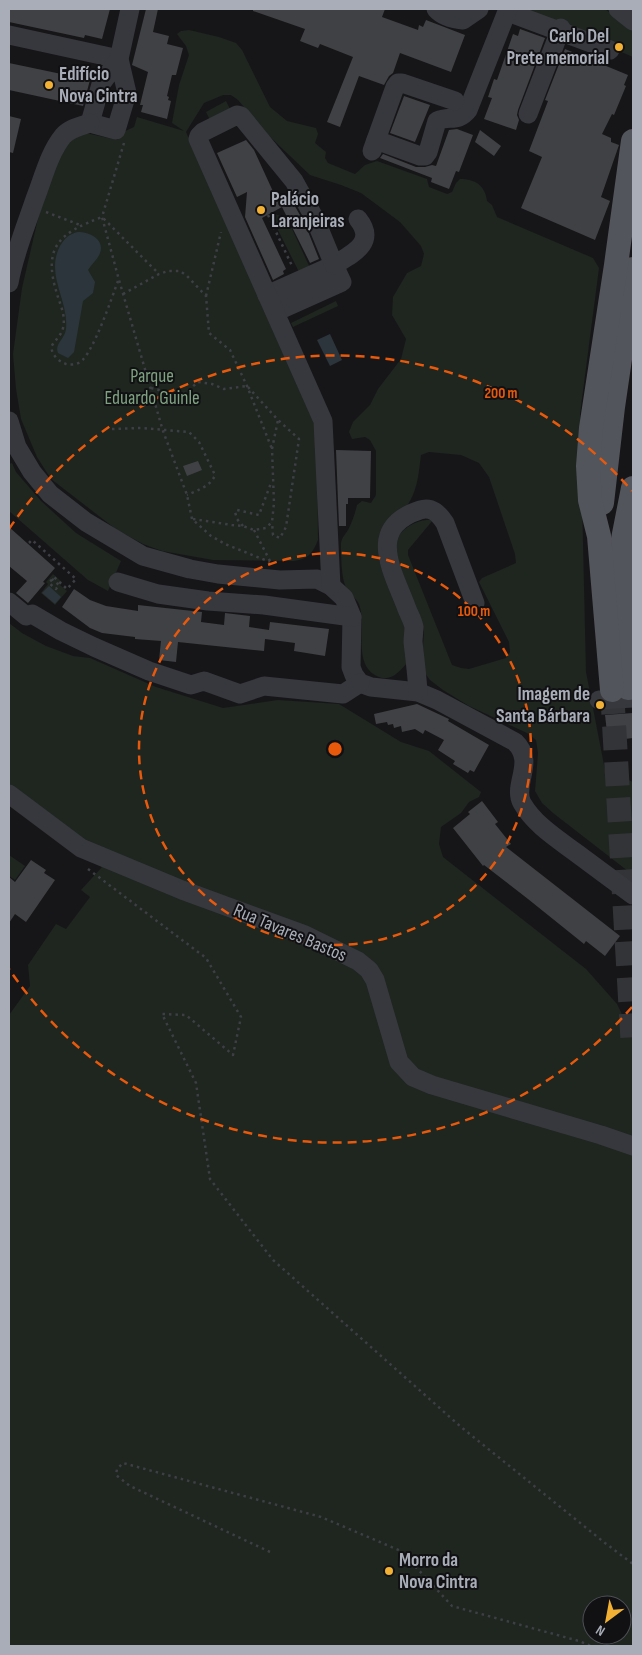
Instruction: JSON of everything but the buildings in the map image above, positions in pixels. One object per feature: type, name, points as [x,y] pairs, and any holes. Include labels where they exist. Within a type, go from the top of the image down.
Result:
[{"type":"main road","points":[[618,694],[599,536],[590,500],[588,466],[591,428],[633,142]]},
{"type":"main road","points":[[599,536],[620,408],[633,269]]},
{"type":"main road","points":[[618,694],[625,644],[623,540],[619,481],[620,408],[633,376]]},
{"type":"main road","points":[[623,540],[633,488]]},
{"type":"street","points":[[90,123],[101,84],[119,59],[130,9]]},
{"type":"street","points":[[436,9],[451,18],[463,20],[479,9]]},
{"type":"street","points":[[618,9],[633,21]]},
{"type":"street","points":[[455,101],[402,82],[398,83],[373,146],[425,156],[428,152],[437,121],[459,118],[468,110],[508,10],[610,50]]},
{"type":"street","points":[[528,114],[560,29]]},
{"type":"street","points":[[9,35],[119,59]]},
{"type":"street","points":[[10,272],[55,149],[64,136],[72,129],[90,123],[116,130],[127,93],[119,59]]},
{"type":"street","points":[[271,303],[342,282],[314,219],[294,181],[248,124],[241,116],[237,115],[203,132],[198,140],[323,421],[324,583]]},
{"type":"street","points":[[271,303],[299,281],[357,251],[362,244],[364,230],[363,224],[358,219]]},
{"type":"street","points":[[9,421],[17,447],[32,472],[50,494],[86,522],[143,556],[190,569],[218,574],[324,583],[344,598],[352,617],[351,667],[360,683],[371,687],[418,692],[437,700],[514,742],[520,747],[524,758],[521,802],[536,821],[633,895]]},
{"type":"street","points":[[418,692],[413,640],[414,626],[389,562],[386,547],[389,535],[403,517],[426,509],[434,510],[440,515],[475,603]]},
{"type":"street","points":[[118,582],[158,594],[208,601],[264,605],[352,617]]},
{"type":"street","points":[[9,602],[26,616],[32,614],[94,647],[149,671],[191,685],[204,681],[240,694],[264,686],[343,694],[360,683]]},
{"type":"street","name":"Rua Tavares Bastos","points":[[9,794],[81,848],[182,890],[305,935],[358,961],[375,980],[399,1062],[413,1077],[432,1085],[602,1135],[633,1146]]},
{"type":"path","points":[[124,142],[102,217],[150,388],[187,495],[192,519],[211,536],[271,563],[254,530]]},
{"type":"path","points":[[56,215],[81,225]]},
{"type":"path","points":[[268,215],[299,281]]},
{"type":"path","points":[[102,217],[81,225],[63,236],[57,244],[52,260],[52,276],[62,308],[64,325],[60,336],[51,347],[52,354],[56,358],[63,363],[71,365],[81,362],[89,352],[119,280]]},
{"type":"path","points":[[102,217],[159,274]]},
{"type":"path","points":[[222,228],[206,296],[208,333],[230,350],[247,386],[272,449]]},
{"type":"path","points":[[123,294],[159,274],[168,271],[180,271],[206,296]]},
{"type":"path","points":[[150,388],[175,394],[185,393],[198,382],[212,384],[224,389],[247,386]]},
{"type":"path","points":[[247,386],[278,420],[299,439],[286,527],[280,538],[273,536],[272,522],[274,503],[272,449],[278,420]]},
{"type":"path","points":[[112,429],[142,428],[189,432],[199,442],[215,475],[208,485],[187,495]]},
{"type":"path","points":[[244,526],[237,519],[235,512],[237,510],[259,515],[272,480]]},
{"type":"path","points":[[192,519],[232,526],[244,526],[254,530],[266,528],[272,522]]},
{"type":"path","points":[[29,544],[32,540],[76,578],[67,589],[54,577],[52,579]]},
{"type":"path","points":[[81,848],[84,866],[206,958],[241,1017],[233,1055],[186,1015],[162,1014],[196,1083],[210,1179],[273,1260],[461,1427],[604,1543],[633,1564]]},
{"type":"path","points":[[270,1552],[130,1486],[116,1475],[117,1469],[123,1463],[322,1517],[401,1551],[452,1606],[591,1646]]},
{"type":"green space","points":[[521,9],[604,9],[617,16],[633,31],[633,57]]},
{"type":"green space","name":"Parque Eduardo Guinle","points":[[189,30],[236,43],[242,50],[270,107],[287,121],[316,128],[318,134],[315,143],[326,152],[325,158],[328,163],[355,174],[365,165],[377,161],[427,179],[429,187],[447,194],[452,192],[460,179],[470,180],[482,187],[487,201],[492,205],[497,217],[593,258],[599,268],[580,414],[586,672],[605,770],[633,782],[633,875],[542,803],[535,791],[538,753],[536,740],[527,733],[469,706],[443,690],[430,680],[425,673],[424,631],[395,552],[399,535],[407,527],[423,520],[433,520],[408,550],[408,555],[452,665],[469,669],[506,658],[510,652],[509,642],[479,582],[482,578],[516,563],[515,554],[489,477],[479,463],[461,455],[429,452],[421,455],[413,496],[385,528],[379,544],[379,560],[408,634],[407,663],[395,675],[387,678],[379,677],[365,665],[360,607],[345,585],[341,543],[351,524],[357,505],[362,501],[371,503],[376,495],[376,451],[370,440],[365,437],[352,439],[349,432],[353,422],[370,405],[378,389],[401,359],[406,339],[392,315],[393,297],[407,273],[421,266],[424,254],[421,246],[400,222],[361,193],[310,175],[268,135],[238,100],[231,95],[223,95],[204,103],[186,132],[317,430],[318,540],[314,548],[303,559],[294,561],[213,560],[162,551],[143,544],[117,530],[51,479],[37,457],[21,419],[13,354],[22,288],[50,175],[66,142],[81,132],[118,140],[121,133],[134,127],[137,117],[184,131],[172,123],[179,85],[189,55],[186,46],[177,34],[181,31]]},
{"type":"green space","points":[[226,101],[231,111],[211,122],[206,112]]},
{"type":"green space","points":[[275,214],[287,218],[311,270],[299,272],[271,216]]},
{"type":"green space","points":[[336,301],[338,306],[293,327],[291,323]]},
{"type":"green space","points":[[12,463],[16,472],[41,501],[76,533],[121,561],[108,591],[88,580],[9,511],[9,464]]},
{"type":"green space","points":[[53,574],[62,582],[60,585],[67,591],[55,605],[41,593],[48,584],[46,582]]},
{"type":"green space","points":[[9,623],[22,633],[46,646],[73,656],[90,658],[156,687],[223,708],[278,700],[339,704],[401,742],[429,751],[481,792],[479,797],[469,802],[461,813],[441,827],[439,844],[443,857],[586,969],[617,1004],[633,1037],[633,1646],[9,1646],[9,1015],[30,986],[28,965],[56,924],[66,929],[90,897],[81,890],[102,867],[9,789]]},
{"type":"green space","points":[[9,855],[25,866],[15,880],[9,876]]},
{"type":"shaded area","points":[[78,232],[87,233],[95,237],[101,248],[99,255],[88,270],[95,282],[93,293],[83,301],[74,352],[68,358],[58,353],[57,350],[65,333],[66,318],[55,267],[60,246],[70,235]]},
{"type":"shaded area","points":[[330,334],[342,360],[330,366],[317,340]]},
{"type":"shaded area","points":[[49,586],[61,597],[55,604],[42,593]]},
{"type":"tunnel","points":[[612,690],[633,1049]]},
{"type":"place","name":"Carlo Del Prete memorial","points":[[619,47]]},
{"type":"place","name":"Edifício Nova Cintra","points":[[49,85]]},
{"type":"place","name":"Palácio Laranjeiras","points":[[261,210]]},
{"type":"place","name":"Imagem de Santa Bárbara","points":[[600,705]]},
{"type":"place","name":"Morro da Nova Cintra","points":[[389,1571]]}]
